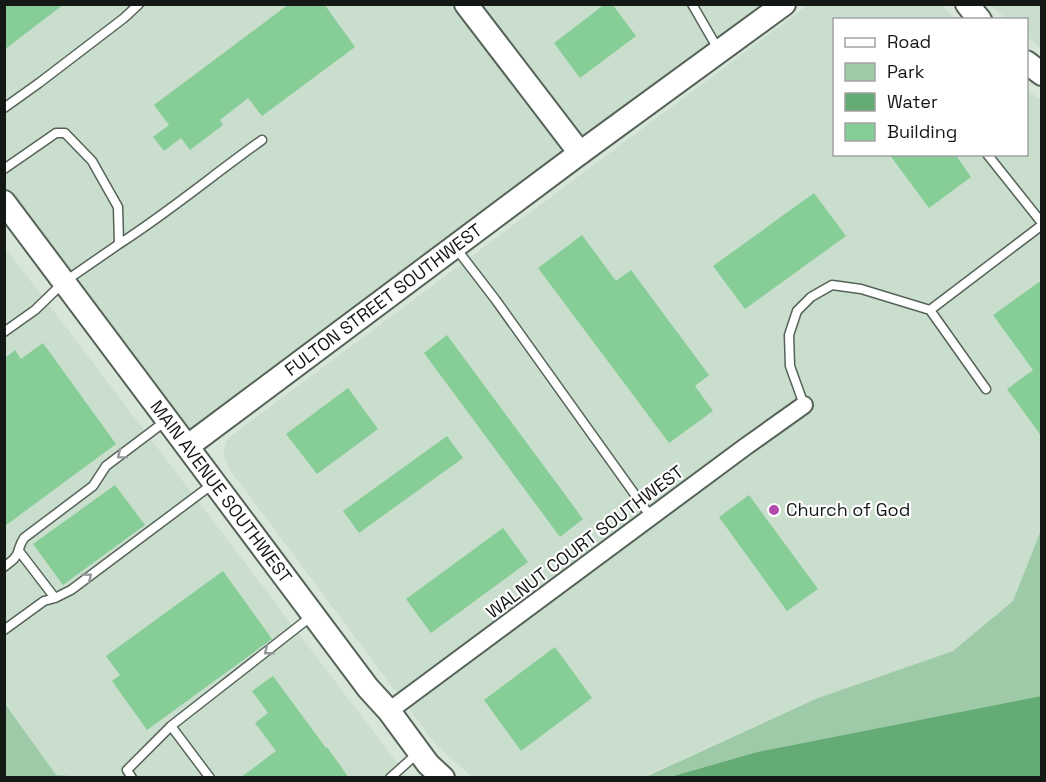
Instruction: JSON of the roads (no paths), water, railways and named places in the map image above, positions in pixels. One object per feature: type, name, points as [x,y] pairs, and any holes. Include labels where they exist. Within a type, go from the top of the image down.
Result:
[{"type":"street","points":[[466,4],[580,153]]},
{"type":"street","name":"FULTON STREET SOUTHWEST","points":[[188,446],[580,153],[784,4]]},
{"type":"street","points":[[967,4],[978,18]]},
{"type":"street","points":[[1028,64],[1041,74]]},
{"type":"street","name":"MAIN AVENUE SOUTHWEST","points":[[4,202],[368,688],[430,764]]},
{"type":"street","name":"WALNUT COURT SOUTHWEST","points":[[389,711],[804,405]]},
{"type":"lane","points":[[4,108],[124,18],[139,4]]},
{"type":"lane","points":[[692,4],[720,52]]},
{"type":"lane","points":[[4,169],[56,133],[65,134],[92,161],[118,207],[119,244]]},
{"type":"lane","points":[[4,332],[35,310],[64,282],[145,227],[262,140]]},
{"type":"lane","points":[[930,310],[1041,224],[989,156]]},
{"type":"lane","points":[[455,247],[651,517]]},
{"type":"lane","points":[[804,405],[790,366],[789,335],[797,311],[811,297],[832,285],[861,289],[930,310],[986,389]]},
{"type":"lane","points":[[4,567],[14,559],[24,538],[93,486],[106,466],[167,419]]},
{"type":"lane","points":[[4,630],[44,601],[71,590],[215,483]]},
{"type":"lane","points":[[19,551],[55,598]]},
{"type":"lane","points":[[132,777],[127,770],[171,726],[314,615]]},
{"type":"lane","points":[[171,726],[210,777]]},
{"type":"lane","points":[[390,777],[430,764]]},
{"type":"water","points":[[1041,696],[1041,777],[670,777],[757,752]]},
{"type":"place","name":"Church of God","points":[[774,510]]}]
